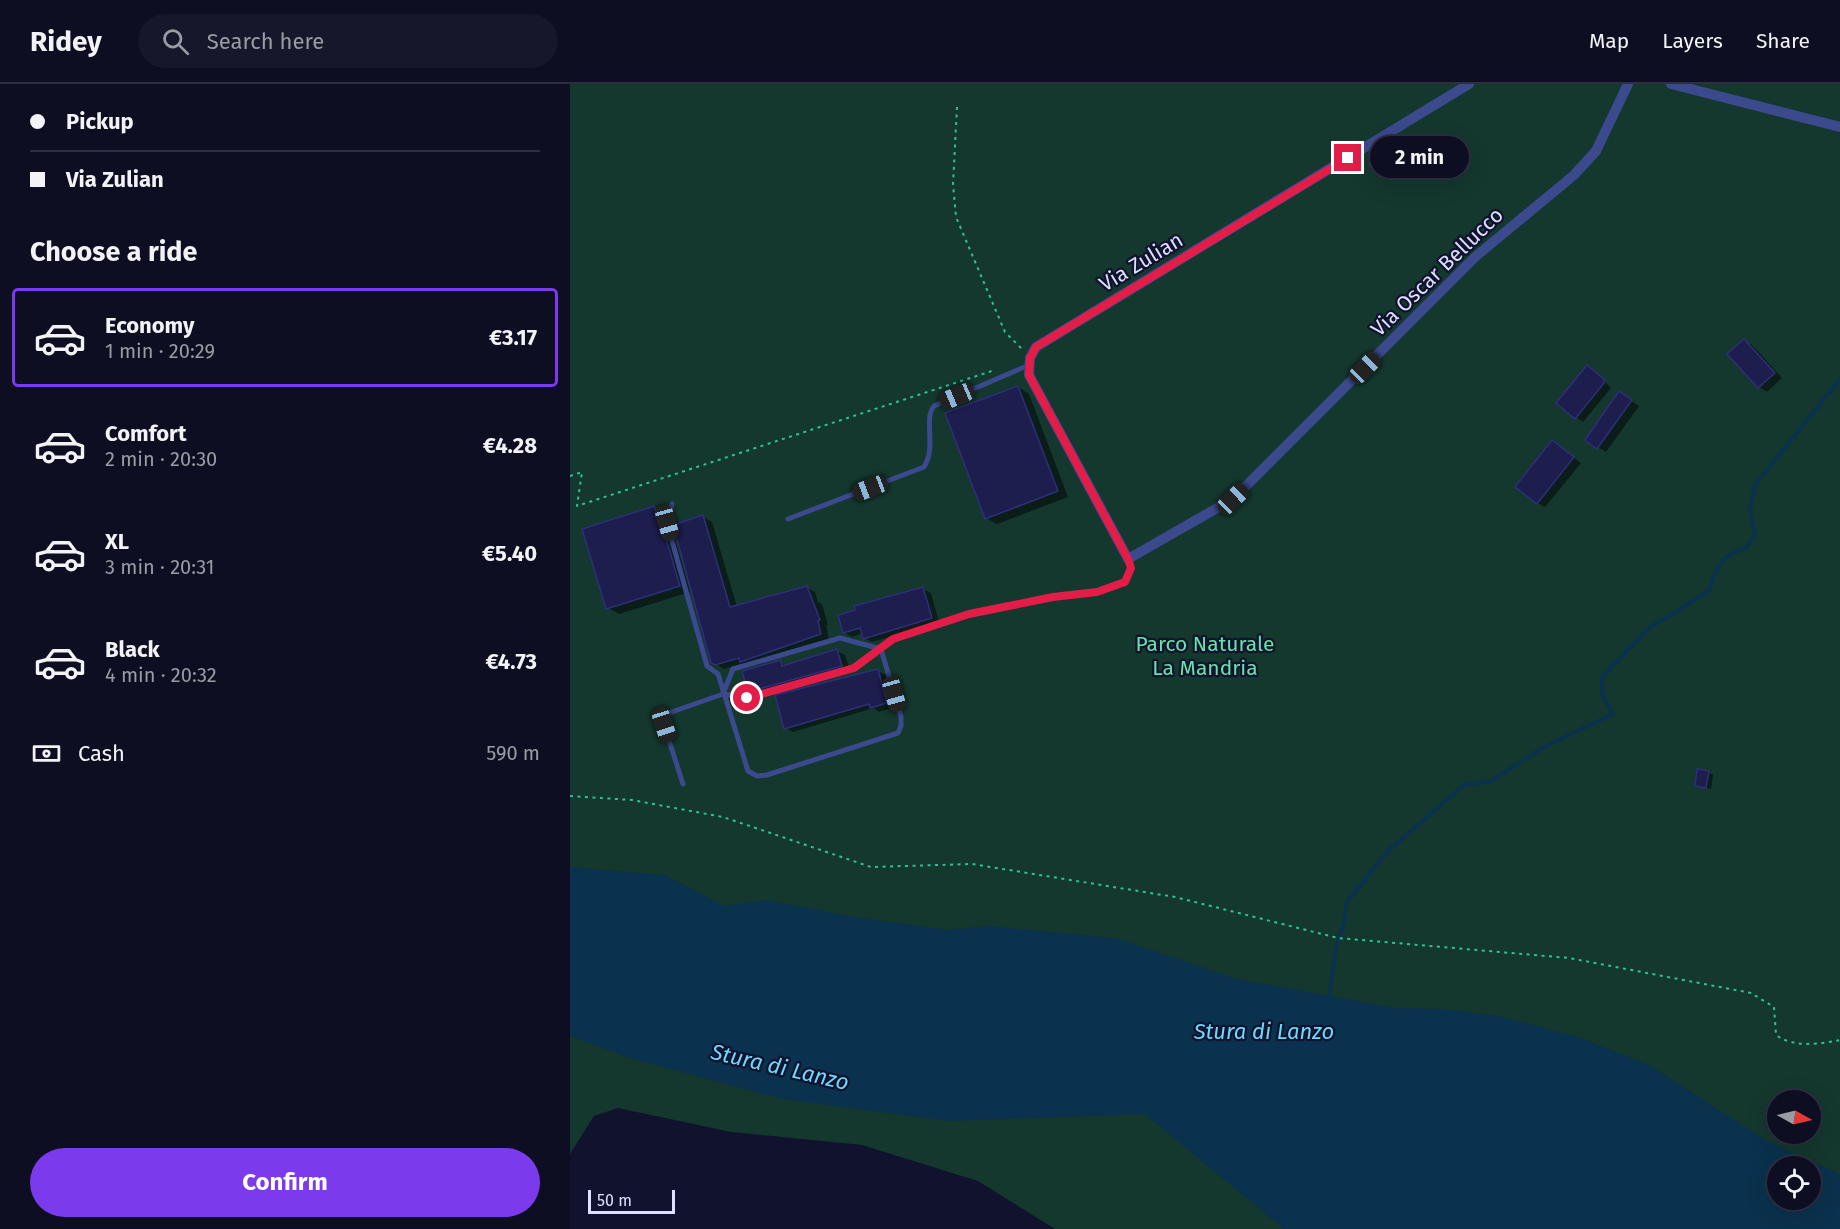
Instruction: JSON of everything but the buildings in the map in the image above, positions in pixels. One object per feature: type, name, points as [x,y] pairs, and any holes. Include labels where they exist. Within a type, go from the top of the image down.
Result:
[{"type":"street","name":"Via Zulian","points":[[1030,362],[1036,347],[1469,84]]},
{"type":"street","name":"Via Oscar Bellucco","points":[[1128,559],[1233,499],[1475,257],[1574,175],[1596,151],[1629,84]]},
{"type":"street","points":[[1671,84],[1840,127]]},
{"type":"street","points":[[1030,362],[1029,375],[1128,559]]},
{"type":"lane","points":[[788,519],[924,467],[929,459],[931,435],[929,418],[934,406],[1030,362]]},
{"type":"lane","points":[[672,504],[667,523],[707,666],[718,674],[748,771],[757,776],[767,775],[898,733],[901,717],[881,649]]},
{"type":"lane","points":[[683,784],[664,725],[666,714],[723,694],[747,698],[854,668],[893,639],[969,614],[1053,597],[1097,592],[1114,587],[1125,582],[1131,568],[1128,559]]},
{"type":"lane","points":[[723,694],[733,669],[754,661],[840,638],[881,649]]},
{"type":"path","points":[[957,107],[953,184],[956,217],[1005,332],[1030,362]]},
{"type":"path","points":[[570,476],[582,472],[577,506],[996,369]]},
{"type":"path","points":[[570,796],[632,800],[723,818],[872,867],[972,864],[1175,897],[1338,938],[1569,957],[1751,993],[1774,1007],[1776,1035],[1786,1042],[1823,1043],[1840,1040]]},
{"type":"green space","name":"Parco Naturale La Mandria","points":[[570,84],[1840,84],[1840,1229],[1055,1229],[978,1181],[862,1145],[731,1132],[618,1108],[594,1116],[570,1154]]},
{"type":"water","name":"Stura di Lanzo","points":[[570,867],[665,875],[724,906],[767,900],[848,916],[948,930],[987,926],[1115,938],[1237,979],[1394,1008],[1444,1009],[1498,1016],[1578,1037],[1651,1066],[1767,1141],[1767,1144],[1774,1144],[1800,1156],[1767,1156],[1767,1210],[1821,1210],[1821,1165],[1840,1174],[1840,1229],[1284,1229],[1145,1114],[949,1121],[783,1099],[630,1058],[570,1036]]},
{"type":"waterway","points":[[1329,1000],[1335,952],[1344,923],[1347,902],[1388,851],[1464,785],[1491,781],[1544,747],[1613,714],[1602,693],[1602,677],[1649,628],[1709,591],[1721,563],[1731,554],[1746,548],[1755,535],[1750,510],[1755,485],[1840,379]]},
{"type":"route","points":[[747,698],[854,668],[893,639],[969,614],[1053,597],[1097,592],[1125,582],[1131,568],[1128,559],[1029,375],[1030,358],[1036,347],[1348,158]]}]
